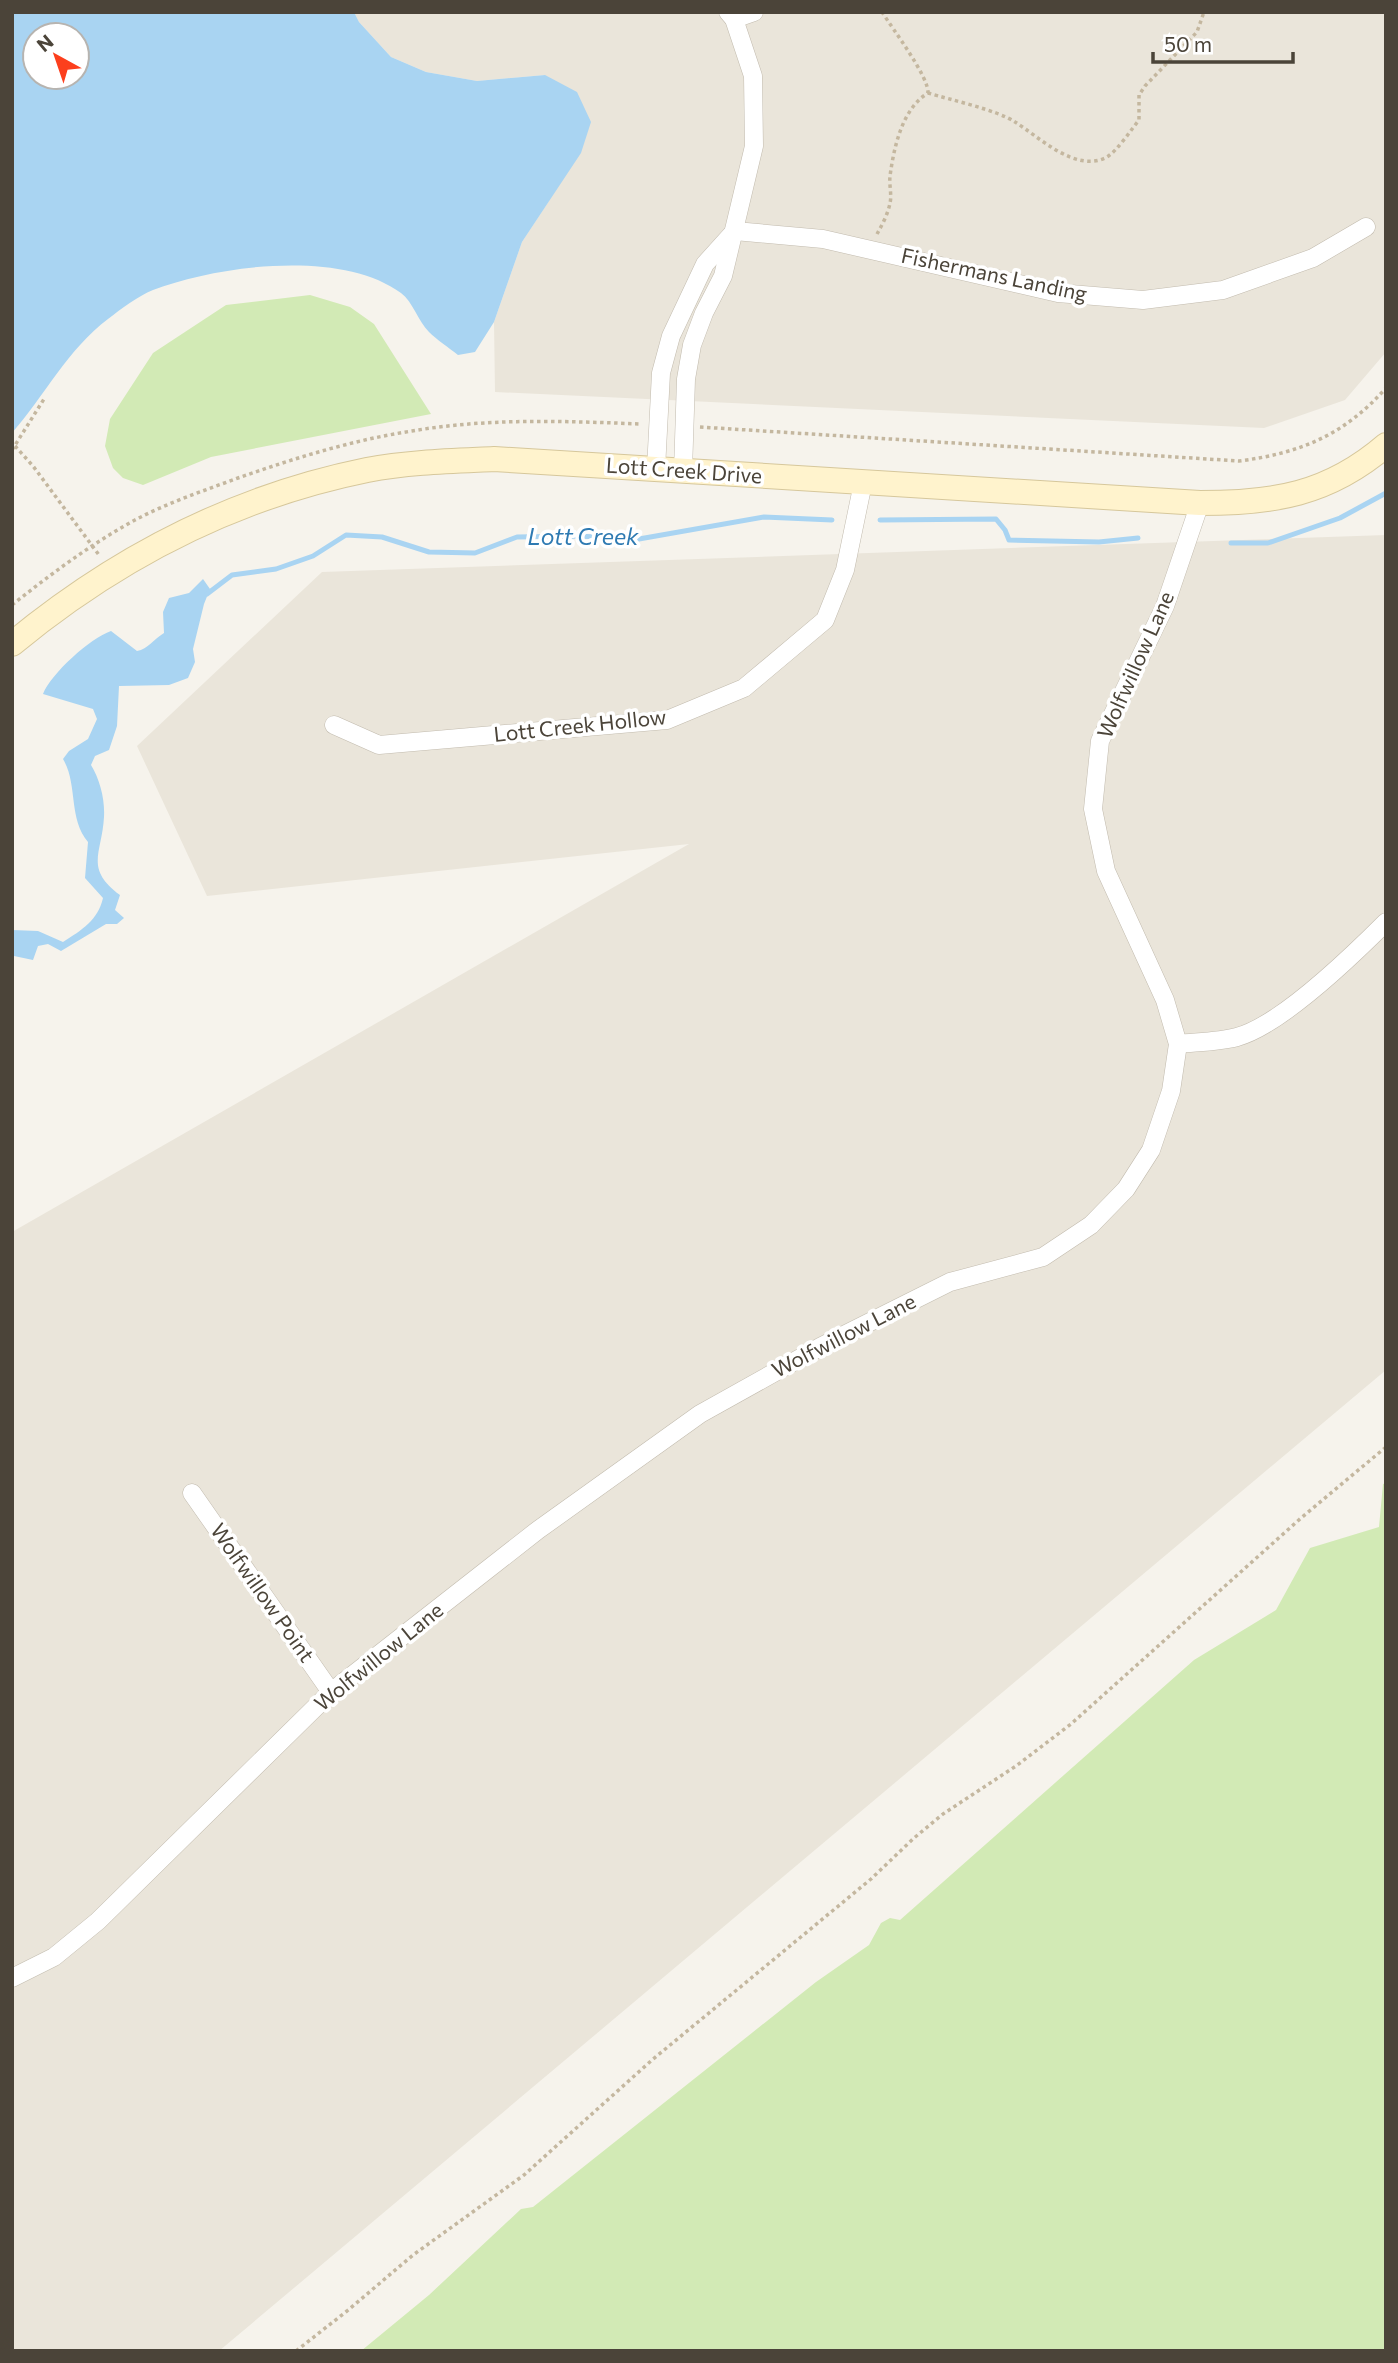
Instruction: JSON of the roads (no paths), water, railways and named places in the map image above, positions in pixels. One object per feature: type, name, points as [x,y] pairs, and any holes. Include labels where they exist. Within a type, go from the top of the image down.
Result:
[{"type":"street","points":[[683,471],[686,379],[692,345],[723,275],[754,146],[753,76],[731,16],[754,12]]},
{"type":"street","name":"Fishermans Landing","points":[[735,231],[823,239],[1058,293],[1143,300],[1223,290],[1312,258],[1366,227]]},
{"type":"street","points":[[656,469],[661,373],[671,336],[705,264],[735,231]]},
{"type":"street","name":"Lott Creek Drive","points":[[12,644],[50,613],[110,572],[158,544],[261,499],[368,470],[494,459],[1200,503],[1252,503],[1299,494],[1340,478],[1386,445]]},
{"type":"street","name":"Lott Creek Hollow","points":[[334,725],[379,745],[653,722],[667,720],[744,688],[825,620],[845,570],[863,483]]},
{"type":"street","name":"Wolfwillow Lane","points":[[12,1978],[54,1957],[98,1921],[331,1692],[538,1530],[701,1414],[820,1347],[950,1282],[1043,1257],[1091,1225],[1126,1189],[1151,1150],[1171,1091],[1178,1044],[1165,1000],[1106,871],[1093,809],[1100,741],[1165,606],[1200,503]]},
{"type":"street","points":[[1178,1044],[1238,1037],[1279,1015],[1357,951],[1386,922]]},
{"type":"street","name":"Wolfwillow Point","points":[[192,1493],[331,1692]]},
{"type":"water","points":[[12,12],[354,12],[359,22],[391,57],[426,72],[477,81],[545,75],[577,92],[591,122],[581,153],[522,242],[494,322],[475,352],[458,355],[439,341],[429,332],[401,293],[376,279],[346,270],[314,266],[244,268],[180,281],[136,299],[108,319],[81,344],[12,433]]},
{"type":"water","points":[[203,579],[210,589],[193,649],[195,662],[188,678],[169,685],[119,686],[117,726],[109,750],[95,756],[91,765],[104,803],[99,868],[102,877],[120,895],[115,910],[124,918],[117,924],[106,924],[61,951],[48,944],[38,946],[33,960],[14,956],[12,930],[38,931],[63,942],[83,929],[93,918],[103,898],[85,878],[88,842],[78,822],[68,769],[63,759],[69,751],[88,739],[97,719],[93,709],[43,694],[47,686],[62,667],[82,649],[111,631],[137,651],[148,646],[164,633],[163,612],[169,598],[189,593]]},
{"type":"waterway","points":[[1231,543],[1268,543],[1340,518],[1386,493]]},
{"type":"waterway","name":"Lott Creek","points":[[207,594],[232,575],[276,569],[313,556],[346,535],[382,537],[429,552],[475,553],[517,537],[639,539],[764,517],[832,520]]},
{"type":"waterway","name":"Lott Creek","points":[[880,520],[996,519],[1009,540],[1099,542],[1138,538]]}]
